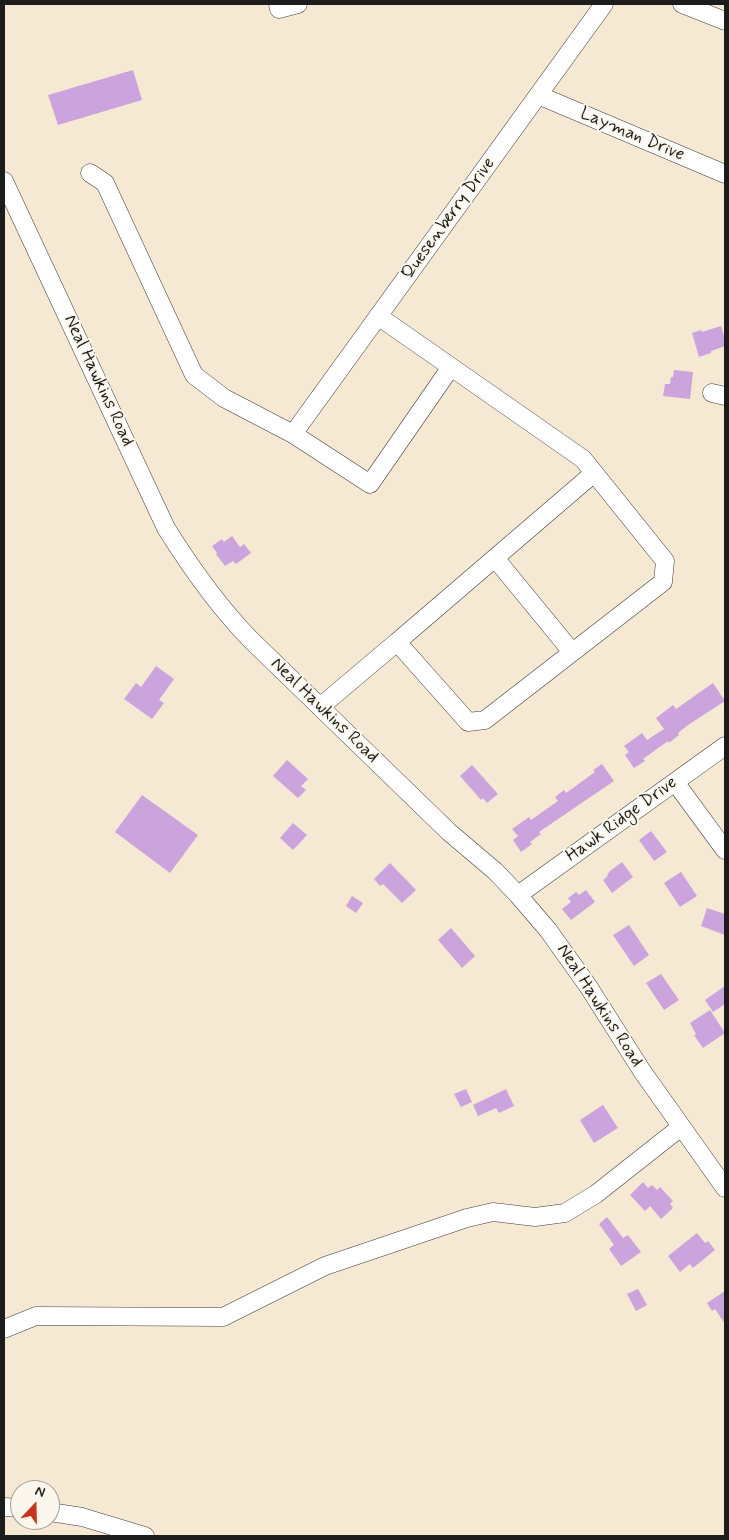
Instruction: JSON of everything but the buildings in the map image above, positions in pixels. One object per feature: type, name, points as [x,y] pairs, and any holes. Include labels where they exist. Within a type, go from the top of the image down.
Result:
[{"type":"street","points":[[278,4],[279,9],[298,4]]},
{"type":"street","name":"Quesenberry Drive","points":[[293,434],[604,4]]},
{"type":"street","points":[[682,4],[725,21]]},
{"type":"street","name":"Layman Drive","points":[[538,95],[725,174]]},
{"type":"street","points":[[90,173],[105,183],[194,375],[224,398],[293,434],[370,484],[451,367]]},
{"type":"street","name":"Neal Hawkins Road","points":[[4,181],[166,528],[198,578],[230,618],[449,832],[495,871],[518,895],[548,930],[588,986],[642,1071],[725,1188]]},
{"type":"street","points":[[378,316],[583,460],[665,561],[664,582],[485,720],[468,722],[397,642]]},
{"type":"street","points":[[320,707],[594,473]]},
{"type":"street","points":[[495,558],[572,652]]},
{"type":"street","name":"Hawk Ridge Drive","points":[[518,895],[725,746]]},
{"type":"street","points":[[675,782],[725,850]]},
{"type":"street","points":[[4,1329],[36,1316],[222,1317],[326,1266],[467,1218],[492,1212],[535,1217],[565,1213],[596,1194],[681,1127]]},
{"type":"street","points":[[60,1514],[82,1517],[145,1536]]}]
